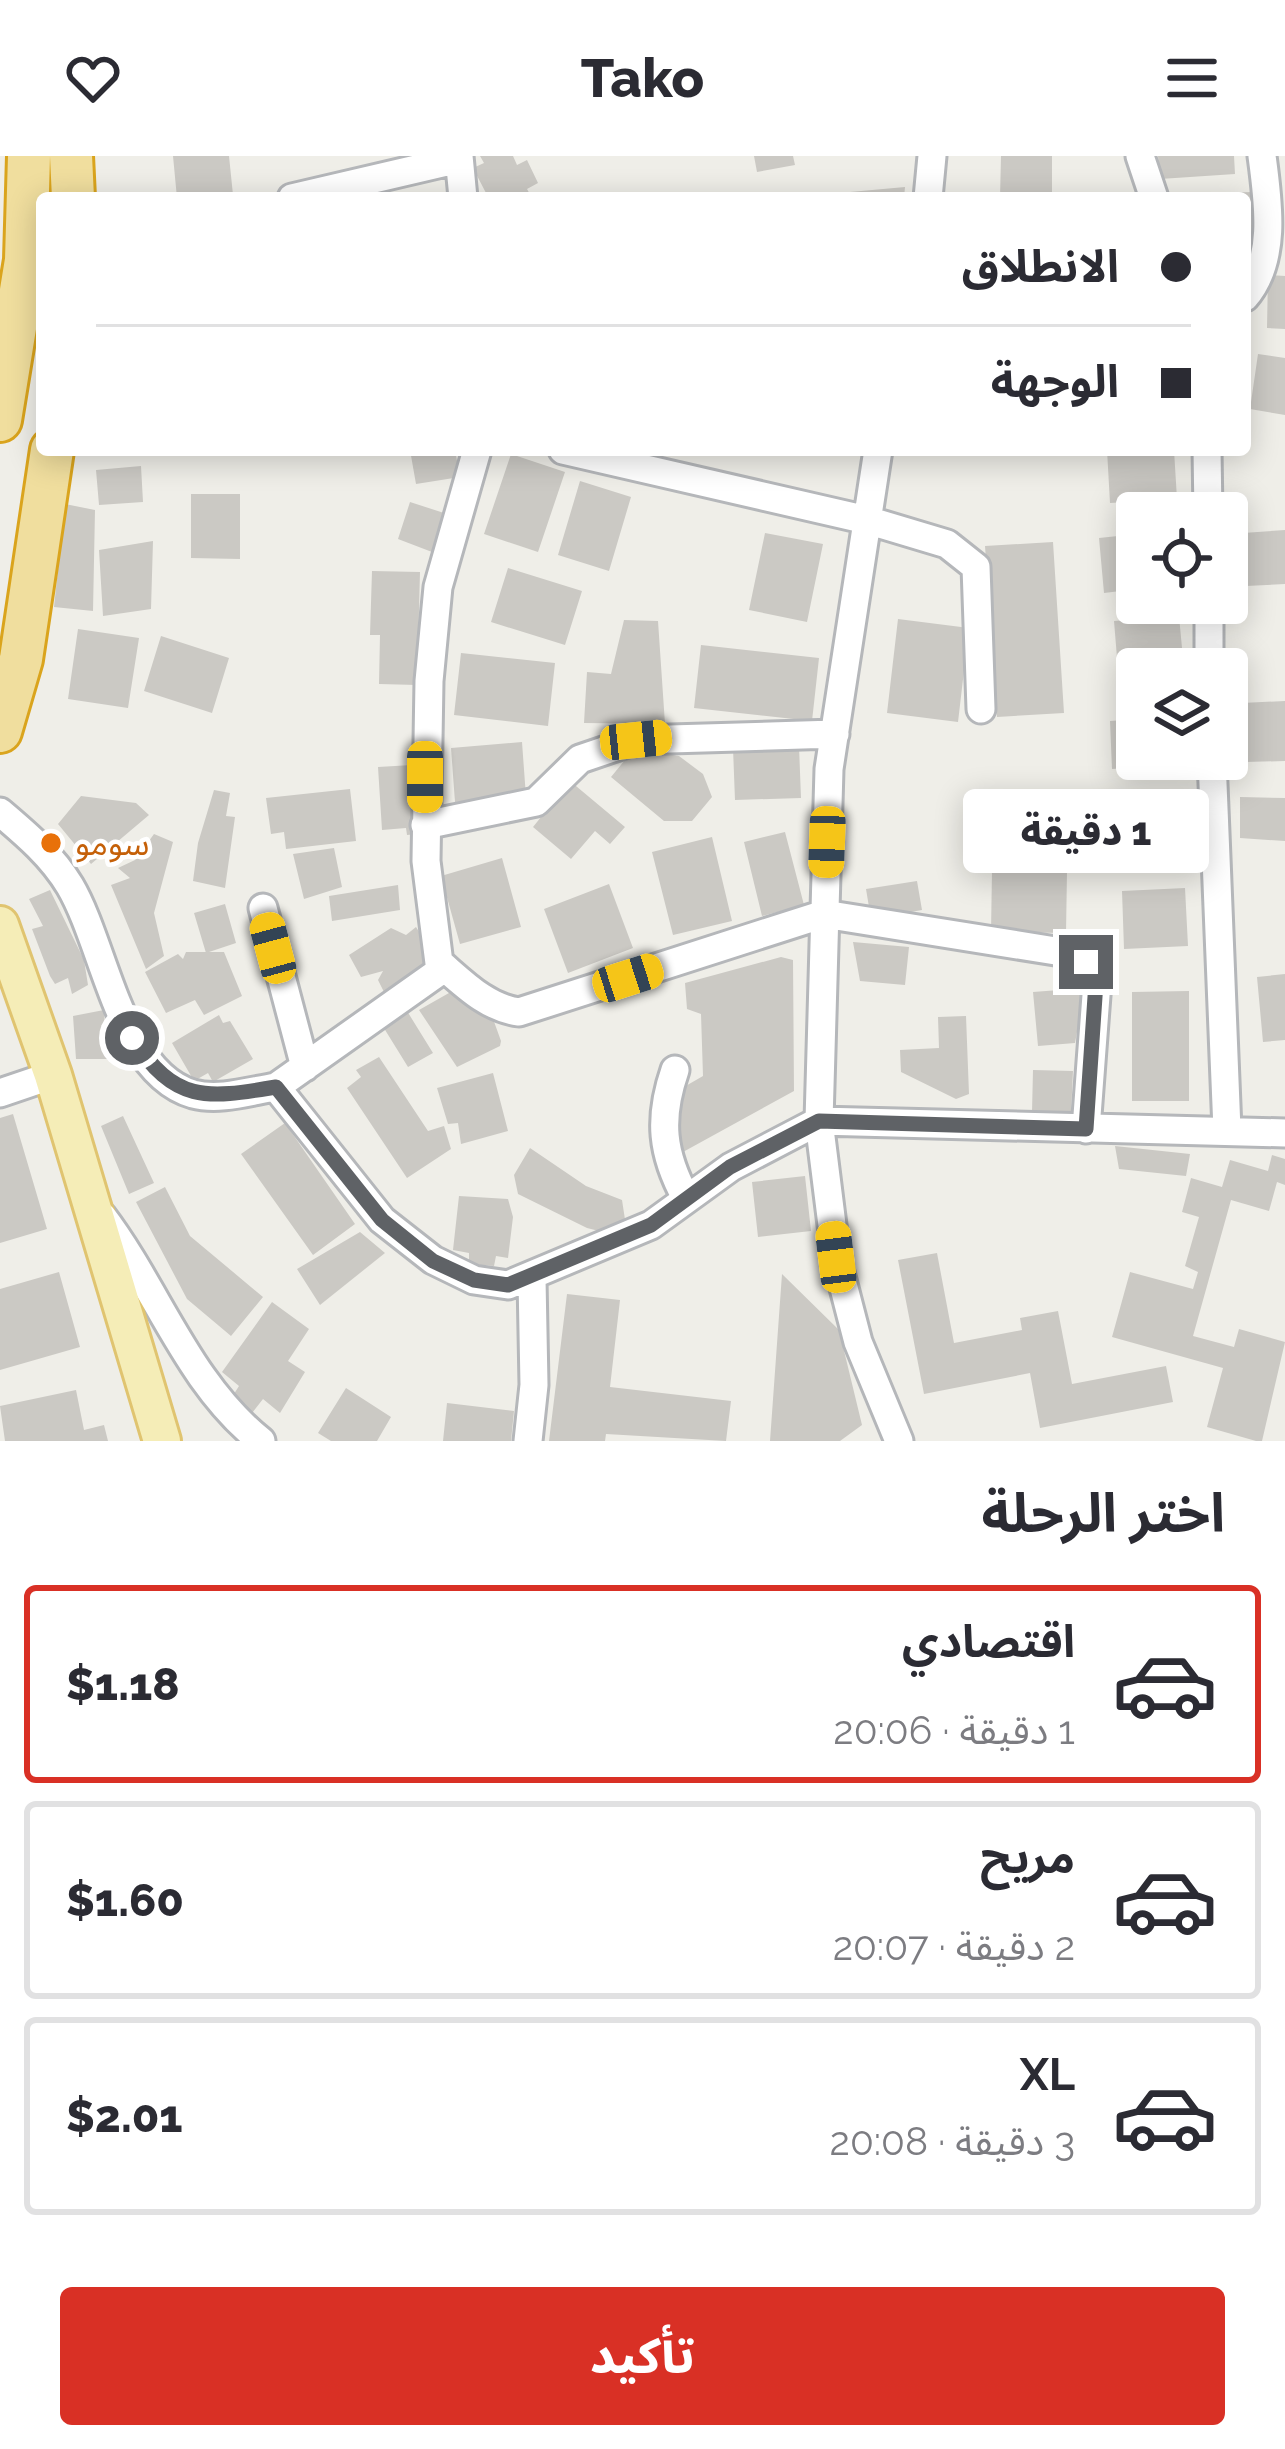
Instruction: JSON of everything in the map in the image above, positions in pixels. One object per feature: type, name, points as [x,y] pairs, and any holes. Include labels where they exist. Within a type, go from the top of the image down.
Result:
[{"type":"highway","points":[[0,420],[26,260],[29,156]]},
{"type":"highway","points":[[71,156],[73,192]]},
{"type":"highway","points":[[0,731],[21,659],[51,456]]},
{"type":"main road","points":[[0,925],[53,1075],[162,1441]]},
{"type":"street","points":[[929,192],[932,156]]},
{"type":"street","points":[[1140,156],[1152,192]]},
{"type":"street","points":[[1251,288],[1262,271],[1264,253],[1267,195],[1262,156]]},
{"type":"street","points":[[317,192],[459,158],[462,192]]},
{"type":"street","points":[[0,812],[48,855],[70,886],[132,1038],[148,1063],[194,1094],[217,1097],[276,1087],[436,978],[442,964],[428,897],[426,729],[438,587],[475,456]]},
{"type":"street","points":[[588,456],[867,520],[947,544],[976,567],[981,709]]},
{"type":"street","points":[[877,456],[835,734],[819,1121],[836,1257],[858,1342],[899,1441]]},
{"type":"street","points":[[1208,456],[1208,492]]},
{"type":"street","points":[[425,825],[536,802],[580,759],[636,740],[835,734]]},
{"type":"street","points":[[1213,780],[1227,1130]]},
{"type":"street","points":[[263,908],[304,1067]]},
{"type":"street","points":[[442,964],[476,994],[503,1010],[519,1012],[824,914],[909,931],[1038,946],[1086,962],[1096,982],[1086,1129]]},
{"type":"street","points":[[675,1070],[662,1129],[667,1163],[686,1198]]},
{"type":"street","points":[[0,1093],[53,1075]]},
{"type":"street","points":[[276,1087],[382,1220],[433,1261],[474,1280],[508,1285],[532,1279],[651,1225],[730,1167],[819,1121],[1285,1133]]},
{"type":"street","points":[[88,1197],[128,1251],[197,1375],[261,1441]]},
{"type":"street","points":[[527,1441],[535,1368],[532,1279]]},
{"type":"building","points":[[173,156],[229,156],[233,192],[176,192]]},
{"type":"building","points":[[480,156],[513,156],[517,165],[527,160],[538,183],[529,192],[485,192],[473,168],[484,163]]},
{"type":"building","points":[[754,156],[793,156],[795,165],[757,172]]},
{"type":"building","points":[[1001,156],[1052,156],[1052,192],[1000,192]]},
{"type":"building","points":[[1158,156],[1234,156],[1235,174],[1160,179]]},
{"type":"building","points":[[905,187],[905,192],[850,192]]},
{"type":"building","points":[[1268,275],[1285,276],[1285,329],[1267,328]]},
{"type":"building","points":[[1258,354],[1285,358],[1285,415],[1251,409]]},
{"type":"building","points":[[411,456],[456,456],[460,477],[416,484]]},
{"type":"building","points":[[510,456],[565,472],[538,552],[484,534]]},
{"type":"building","points":[[1107,456],[1174,456],[1177,492],[1116,492],[1116,503],[1110,503]]},
{"type":"building","points":[[141,466],[143,502],[99,505],[96,470]]},
{"type":"building","points":[[580,481],[631,497],[609,571],[558,555]]},
{"type":"building","points":[[191,494],[240,494],[240,559],[191,558]]},
{"type":"building","points":[[410,502],[444,513],[432,552],[398,539]]},
{"type":"building","points":[[65,504],[95,510],[93,611],[54,607]]},
{"type":"building","points":[[1285,530],[1285,584],[1248,586],[1248,533]]},
{"type":"building","points":[[765,533],[823,544],[807,622],[749,610]]},
{"type":"building","points":[[1116,536],[1116,592],[1104,593],[1099,538]]},
{"type":"building","points":[[153,541],[151,609],[103,616],[99,550]]},
{"type":"building","points":[[1053,542],[1064,713],[997,717],[985,546]]},
{"type":"building","points":[[508,568],[582,591],[565,645],[491,622]]},
{"type":"building","points":[[372,571],[420,572],[417,685],[379,684],[380,635],[370,635]]},
{"type":"building","points":[[898,619],[969,628],[958,722],[887,713]]},
{"type":"building","points":[[624,620],[658,621],[665,724],[584,723],[587,672],[611,674]]},
{"type":"building","points":[[1114,621],[1180,624],[1182,648],[1116,648]]},
{"type":"building","points":[[78,629],[139,638],[128,708],[68,699]]},
{"type":"building","points":[[161,636],[229,658],[212,713],[144,691]]},
{"type":"building","points":[[701,645],[819,658],[812,721],[694,708]]},
{"type":"building","points":[[461,653],[555,663],[548,726],[454,715]]},
{"type":"building","points":[[1285,701],[1285,761],[1248,762],[1248,703]]},
{"type":"building","points":[[1110,721],[1116,721],[1116,769],[1112,769]]},
{"type":"building","points":[[522,742],[526,797],[455,802],[451,748]]},
{"type":"building","points":[[799,746],[801,798],[735,800],[733,748]]},
{"type":"building","points":[[634,749],[679,756],[703,774],[712,797],[692,821],[664,821],[611,777]]},
{"type":"building","points":[[412,765],[417,834],[407,835],[406,828],[382,830],[378,767]]},
{"type":"building","points":[[570,781],[625,827],[610,844],[595,831],[571,859],[533,827]]},
{"type":"building","points":[[350,789],[356,841],[286,849],[284,832],[271,834],[266,798]]},
{"type":"building","points":[[214,790],[230,793],[226,816],[235,817],[225,888],[193,881],[198,843]]},
{"type":"building","points":[[81,796],[136,803],[149,815],[91,864],[58,824]]},
{"type":"building","points":[[1240,797],[1285,798],[1285,841],[1240,838]]},
{"type":"building","points":[[1183,798],[1184,850],[1118,852],[1117,800]]},
{"type":"building","points":[[785,832],[804,905],[762,916],[744,842]]},
{"type":"building","points":[[154,834],[173,842],[154,913],[164,956],[146,969],[111,885],[130,878],[118,868],[135,860]]},
{"type":"building","points":[[712,837],[732,921],[673,935],[652,852]]},
{"type":"building","points":[[334,848],[342,887],[304,899],[293,854]]},
{"type":"building","points":[[502,858],[521,927],[460,944],[441,876]]},
{"type":"building","points":[[992,871],[1067,872],[1066,933],[991,932]]},
{"type":"building","points":[[917,881],[922,910],[871,919],[866,889]]},
{"type":"building","points":[[609,884],[633,948],[568,973],[544,909]]},
{"type":"building","points":[[398,885],[400,910],[332,921],[329,896]]},
{"type":"building","points":[[1185,888],[1188,946],[1124,949],[1122,891]]},
{"type":"building","points":[[50,890],[84,960],[88,985],[72,994],[68,978],[55,984],[50,976],[32,929],[43,926],[29,899]]},
{"type":"building","points":[[225,904],[236,943],[206,953],[194,913]]},
{"type":"building","points":[[416,927],[436,958],[385,994],[378,980],[383,971],[361,977],[349,955],[391,928],[406,935]]},
{"type":"building","points":[[853,942],[909,947],[905,985],[860,981]]},
{"type":"building","points":[[186,952],[224,952],[242,996],[204,1015],[195,1000],[166,1013],[145,972],[178,954],[183,959]]},
{"type":"building","points":[[781,957],[793,960],[794,1091],[683,1152],[675,1139],[677,1091],[703,1076],[701,1014],[687,1009],[685,983]]},
{"type":"building","points":[[1285,974],[1285,1040],[1263,1042],[1257,977]]},
{"type":"building","points":[[1085,988],[1075,1043],[1038,1046],[1033,992]]},
{"type":"building","points":[[456,989],[466,1004],[472,1001],[492,1016],[501,1041],[500,1046],[457,1067],[419,1010]]},
{"type":"building","points":[[1189,991],[1189,1101],[1132,1101],[1132,992]]},
{"type":"building","points":[[104,1010],[107,1059],[76,1059],[73,1016]]},
{"type":"building","points":[[407,1011],[433,1053],[408,1067],[382,1025]]},
{"type":"building","points":[[219,1015],[223,1023],[230,1021],[253,1059],[213,1082],[208,1073],[194,1081],[172,1043]]},
{"type":"building","points":[[966,1016],[969,1094],[956,1099],[901,1072],[900,1050],[939,1048],[938,1017]]},
{"type":"building","points":[[379,1057],[428,1131],[444,1126],[451,1149],[407,1178],[347,1088],[361,1077],[356,1070]]},
{"type":"building","points":[[1033,1070],[1073,1071],[1071,1113],[1032,1112]]},
{"type":"building","points":[[493,1073],[508,1131],[461,1144],[458,1123],[448,1124],[437,1088]]},
{"type":"building","points":[[13,1114],[47,1229],[0,1243],[0,1118]]},
{"type":"building","points":[[123,1116],[154,1183],[129,1194],[101,1126]]},
{"type":"building","points":[[285,1123],[355,1224],[313,1255],[241,1154]]},
{"type":"building","points":[[1115,1146],[1190,1154],[1186,1176],[1119,1169]]},
{"type":"building","points":[[530,1148],[586,1186],[622,1200],[626,1226],[607,1233],[587,1228],[518,1194],[514,1175]]},
{"type":"building","points":[[1272,1155],[1285,1159],[1285,1185],[1277,1182],[1269,1211],[1231,1200],[1193,1336],[1234,1347],[1239,1329],[1285,1342],[1262,1441],[1256,1441],[1207,1427],[1223,1368],[1112,1337],[1130,1272],[1193,1289],[1198,1272],[1185,1266],[1199,1217],[1182,1212],[1191,1178],[1222,1187],[1230,1160],[1268,1171]]},
{"type":"building","points":[[805,1176],[811,1231],[758,1237],[752,1182]]},
{"type":"building","points":[[165,1187],[190,1236],[263,1297],[231,1336],[187,1299],[136,1202]]},
{"type":"building","points":[[459,1196],[508,1199],[513,1217],[508,1258],[496,1256],[494,1266],[469,1264],[469,1253],[453,1250]]},
{"type":"building","points":[[360,1232],[385,1253],[320,1305],[297,1269]]},
{"type":"building","points":[[937,1253],[954,1343],[1022,1330],[1020,1318],[1058,1311],[1072,1384],[1166,1366],[1173,1402],[1040,1428],[1030,1373],[924,1394],[898,1260]]},
{"type":"building","points":[[59,1272],[80,1347],[0,1370],[0,1289]]},
{"type":"building","points":[[782,1274],[839,1330],[862,1425],[840,1441],[770,1441]]},
{"type":"building","points":[[567,1294],[620,1300],[610,1387],[731,1401],[726,1441],[606,1434],[605,1441],[549,1441]]},
{"type":"building","points":[[272,1302],[309,1329],[288,1361],[305,1372],[280,1413],[263,1399],[252,1413],[232,1397],[239,1386],[222,1372]]},
{"type":"building","points":[[346,1388],[391,1417],[377,1441],[331,1441],[318,1433]]},
{"type":"building","points":[[76,1390],[84,1430],[104,1425],[108,1441],[5,1441],[0,1406]]},
{"type":"building","points":[[447,1403],[514,1411],[511,1441],[443,1441]]},
{"type":"place","name":"سومو","points":[[51,843]]},
{"type":"route","points":[[132,1038],[148,1063],[172,1084],[194,1094],[217,1097],[276,1087],[382,1220],[433,1261],[474,1280],[508,1285],[532,1279],[651,1225],[730,1167],[819,1121],[1086,1129],[1096,982],[1086,962]]}]
